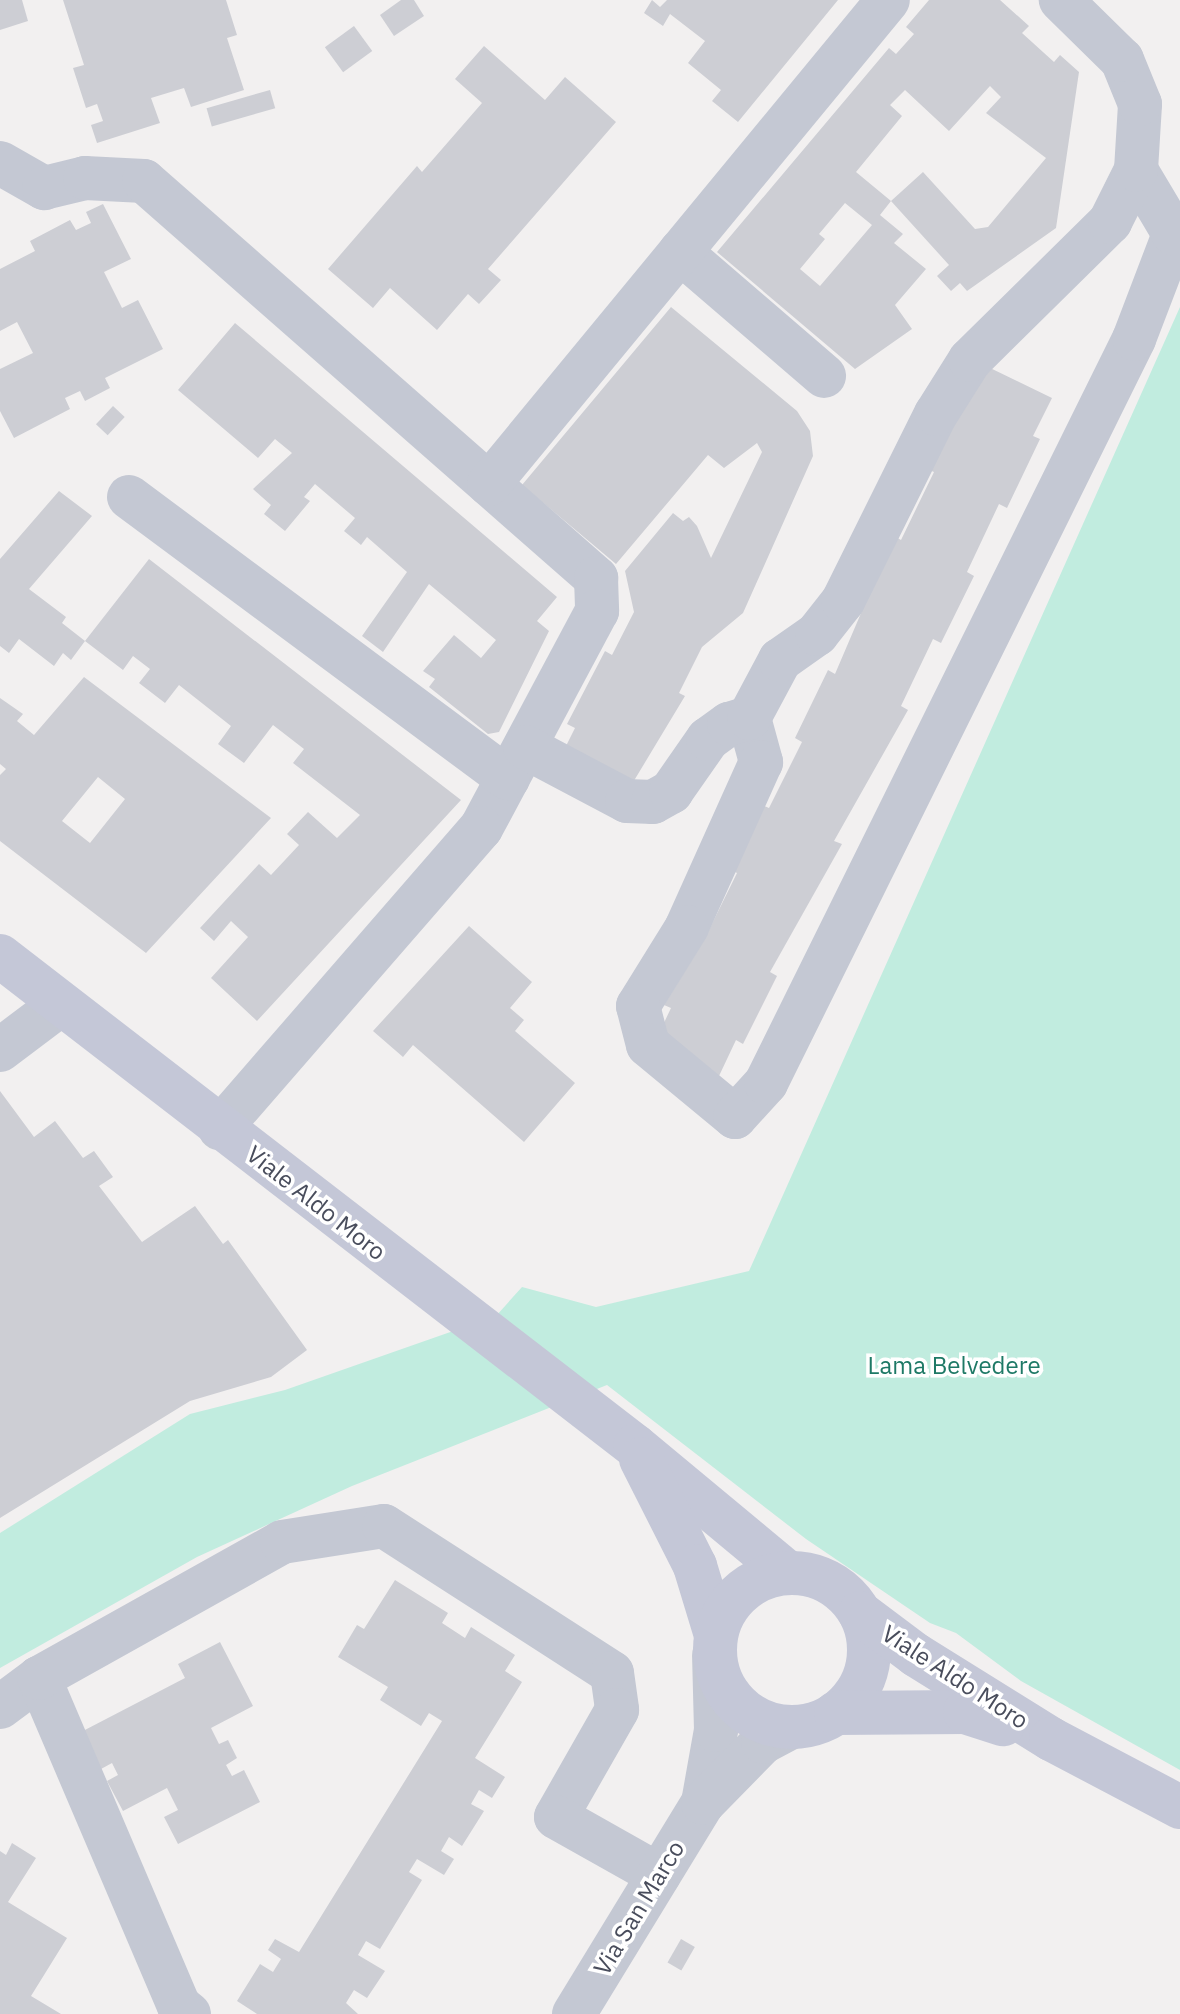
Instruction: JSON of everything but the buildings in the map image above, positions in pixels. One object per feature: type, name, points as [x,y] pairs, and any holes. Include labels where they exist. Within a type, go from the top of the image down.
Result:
[{"type":"main road","name":"Viale Aldo Moro","points":[[0,956],[588,1413],[635,1446],[787,1572]]},
{"type":"main road","name":"Viale Aldo Moro","points":[[635,1446],[695,1566],[715,1644]]},
{"type":"main road","points":[[787,1572],[830,1582],[860,1613],[869,1656],[864,1678],[836,1713],[791,1727],[748,1713],[731,1698],[715,1644],[741,1590],[762,1577],[787,1572]]},
{"type":"main road","name":"Viale Aldo Moro","points":[[860,1613],[916,1655],[1051,1739],[1180,1807]]},
{"type":"main road","name":"Viale Aldo Moro","points":[[836,1713],[965,1712],[1051,1739]]},
{"type":"street","points":[[489,484],[888,0]]},
{"type":"street","points":[[1061,0],[1122,60],[1140,104],[1136,170],[1110,222],[970,360],[936,414],[843,601],[817,634],[780,660],[749,718],[761,762],[687,927],[638,1006],[648,1045],[735,1117],[766,1083],[1134,339],[1174,234],[1136,170]]},
{"type":"street","points":[[0,163],[44,188],[85,178],[144,181],[596,578],[597,611],[481,828],[220,1128]]},
{"type":"street","points":[[680,252],[824,376]]},
{"type":"street","points":[[129,497],[517,762],[627,801],[653,802],[671,792],[708,739],[729,724],[749,718]]},
{"type":"street","points":[[0,1050],[61,1004]]},
{"type":"street","points":[[0,1707],[39,1678],[282,1542],[384,1526],[612,1673],[617,1710],[556,1817],[659,1875]]},
{"type":"street","name":"Via San Marco","points":[[703,1803],[716,1730],[715,1644]]},
{"type":"street","points":[[39,1678],[179,2006],[189,2014]]},
{"type":"street","name":"Via San Marco","points":[[574,2014],[703,1803],[763,1742],[791,1727]]},
{"type":"green space","name":"Lama Belvedere","points":[[1180,307],[1180,1770],[1021,1681],[956,1633],[930,1623],[806,1539],[607,1385],[352,1486],[197,1557],[0,1668],[0,1533],[190,1414],[285,1390],[496,1316],[522,1287],[596,1307],[749,1271]]}]
